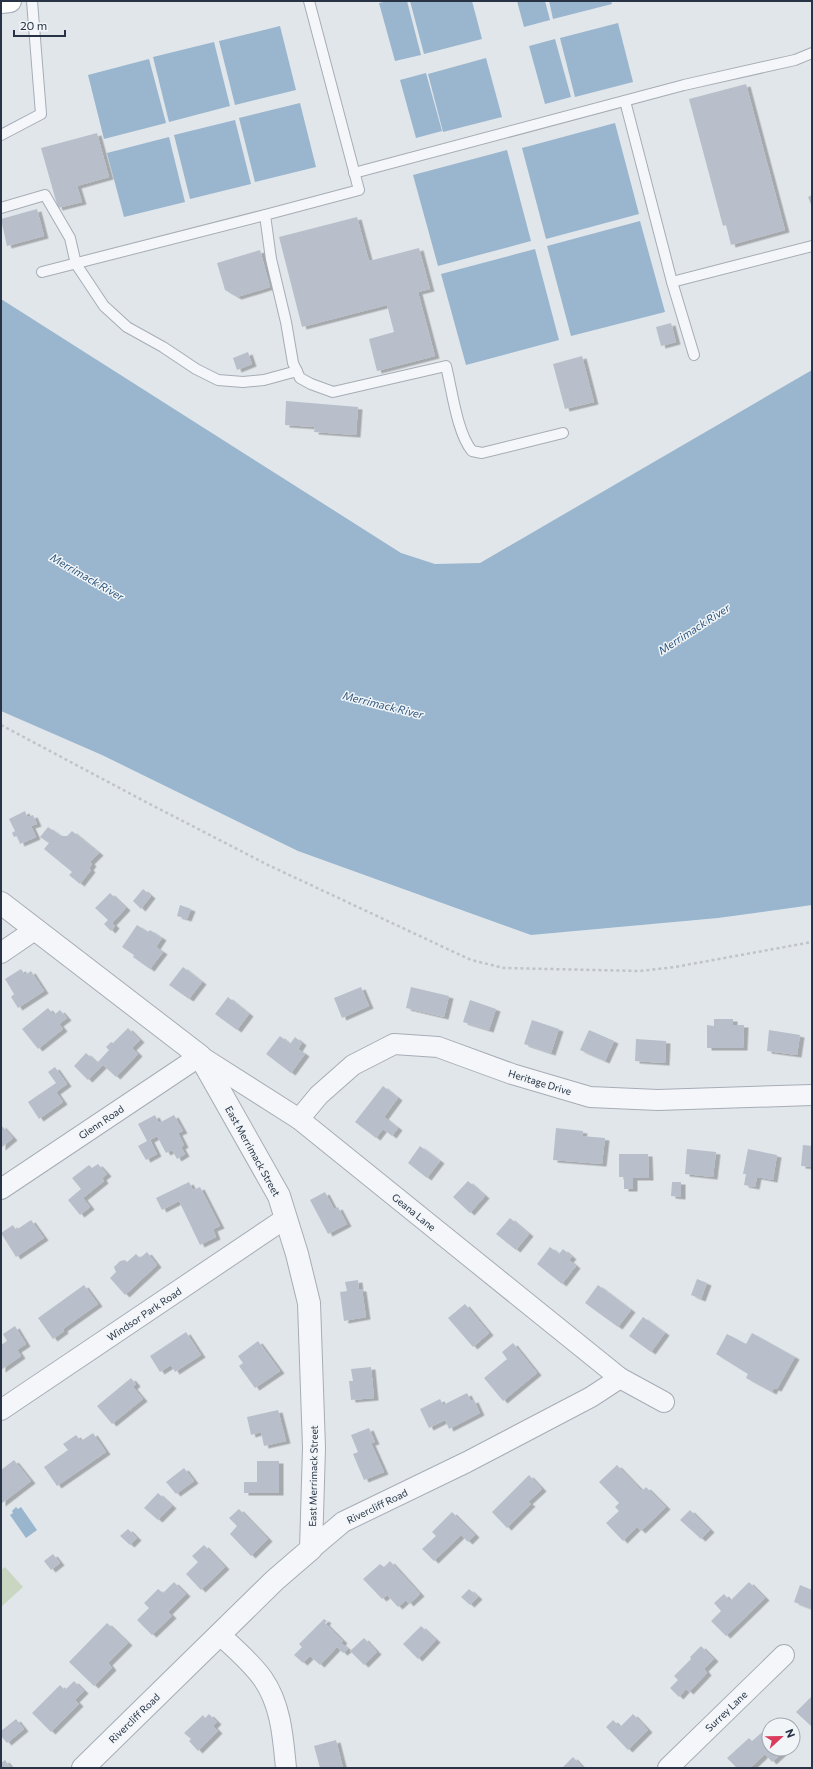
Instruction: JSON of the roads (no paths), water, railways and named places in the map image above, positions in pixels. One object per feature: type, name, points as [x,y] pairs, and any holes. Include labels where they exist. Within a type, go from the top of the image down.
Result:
[{"type":"main road","points":[[1,2],[10,1]]},
{"type":"street","name":"East Merrimack Street","points":[[1,903],[200,1056],[278,1196],[286,1218],[308,1303],[314,1448],[311,1549]]},
{"type":"street","points":[[1,953],[36,929]]},
{"type":"street","name":"Heritage Drive","points":[[299,1120],[319,1095],[354,1065],[394,1044],[438,1047],[512,1074],[590,1097],[658,1100],[812,1095]]},
{"type":"street","name":"Geana Lane","points":[[200,1056],[299,1120],[620,1378]]},
{"type":"street","name":"Glenn Road","points":[[1,1189],[200,1056]]},
{"type":"street","name":"Windsor Park Road","points":[[1,1410],[286,1218]]},
{"type":"street","points":[[620,1378],[664,1402]]},
{"type":"street","name":"Rivercliff Road","points":[[83,1768],[275,1580],[343,1522],[467,1462],[591,1396],[620,1378]]},
{"type":"street","points":[[219,1634],[253,1667],[270,1691],[280,1721],[286,1768]]},
{"type":"street","name":"Surrey Lane","points":[[668,1768],[784,1655]]},
{"type":"lane","points":[[1,135],[41,114],[32,1]]},
{"type":"lane","points":[[42,272],[359,190],[309,1]]},
{"type":"lane","points":[[354,173],[684,85],[795,60],[812,53]]},
{"type":"lane","points":[[625,101],[672,282],[694,355]]},
{"type":"lane","points":[[1,208],[45,196],[70,238],[76,264],[104,306],[127,327],[163,347],[196,369],[218,380],[243,382],[264,380],[297,371]]},
{"type":"lane","points":[[265,215],[271,259],[286,322],[293,363],[300,378],[311,384],[333,392],[446,366],[465,443],[472,451],[482,453],[564,432]]},
{"type":"lane","points":[[672,282],[812,246]]},
{"type":"water","points":[[388,1],[407,1],[421,55],[395,61],[379,3]]},
{"type":"water","points":[[410,1],[472,1],[482,39],[424,54]]},
{"type":"water","points":[[517,1],[545,1],[550,20],[524,27]]},
{"type":"water","points":[[549,1],[611,1],[612,4],[553,19]]},
{"type":"water","points":[[618,23],[633,82],[575,97],[560,38]]},
{"type":"water","points":[[280,26],[296,90],[235,105],[219,41]]},
{"type":"water","points":[[555,39],[571,97],[545,104],[529,46]]},
{"type":"water","points":[[214,42],[230,106],[169,122],[153,57]]},
{"type":"water","points":[[486,58],[502,117],[443,132],[428,74]]},
{"type":"water","points":[[149,59],[166,123],[104,139],[88,75]]},
{"type":"water","points":[[426,73],[442,131],[416,138],[400,80]]},
{"type":"water","points":[[300,103],[316,167],[255,182],[239,118]]},
{"type":"water","points":[[235,120],[251,184],[190,199],[174,135]]},
{"type":"water","points":[[615,123],[639,214],[546,239],[522,148]]},
{"type":"water","points":[[169,137],[185,202],[124,217],[107,153]]},
{"type":"water","points":[[507,150],[531,241],[438,266],[413,175]]},
{"type":"water","points":[[640,221],[665,312],[571,336],[547,246]]},
{"type":"water","points":[[535,249],[559,340],[466,365],[441,274]]},
{"type":"water","name":"Merrimack River","points":[[1,299],[401,553],[435,564],[480,563],[812,370],[812,905],[718,918],[531,935],[298,851],[102,755],[1,711]]},
{"type":"water","points":[[16,1507],[18,1509],[21,1507],[37,1530],[26,1538],[10,1515]]}]
